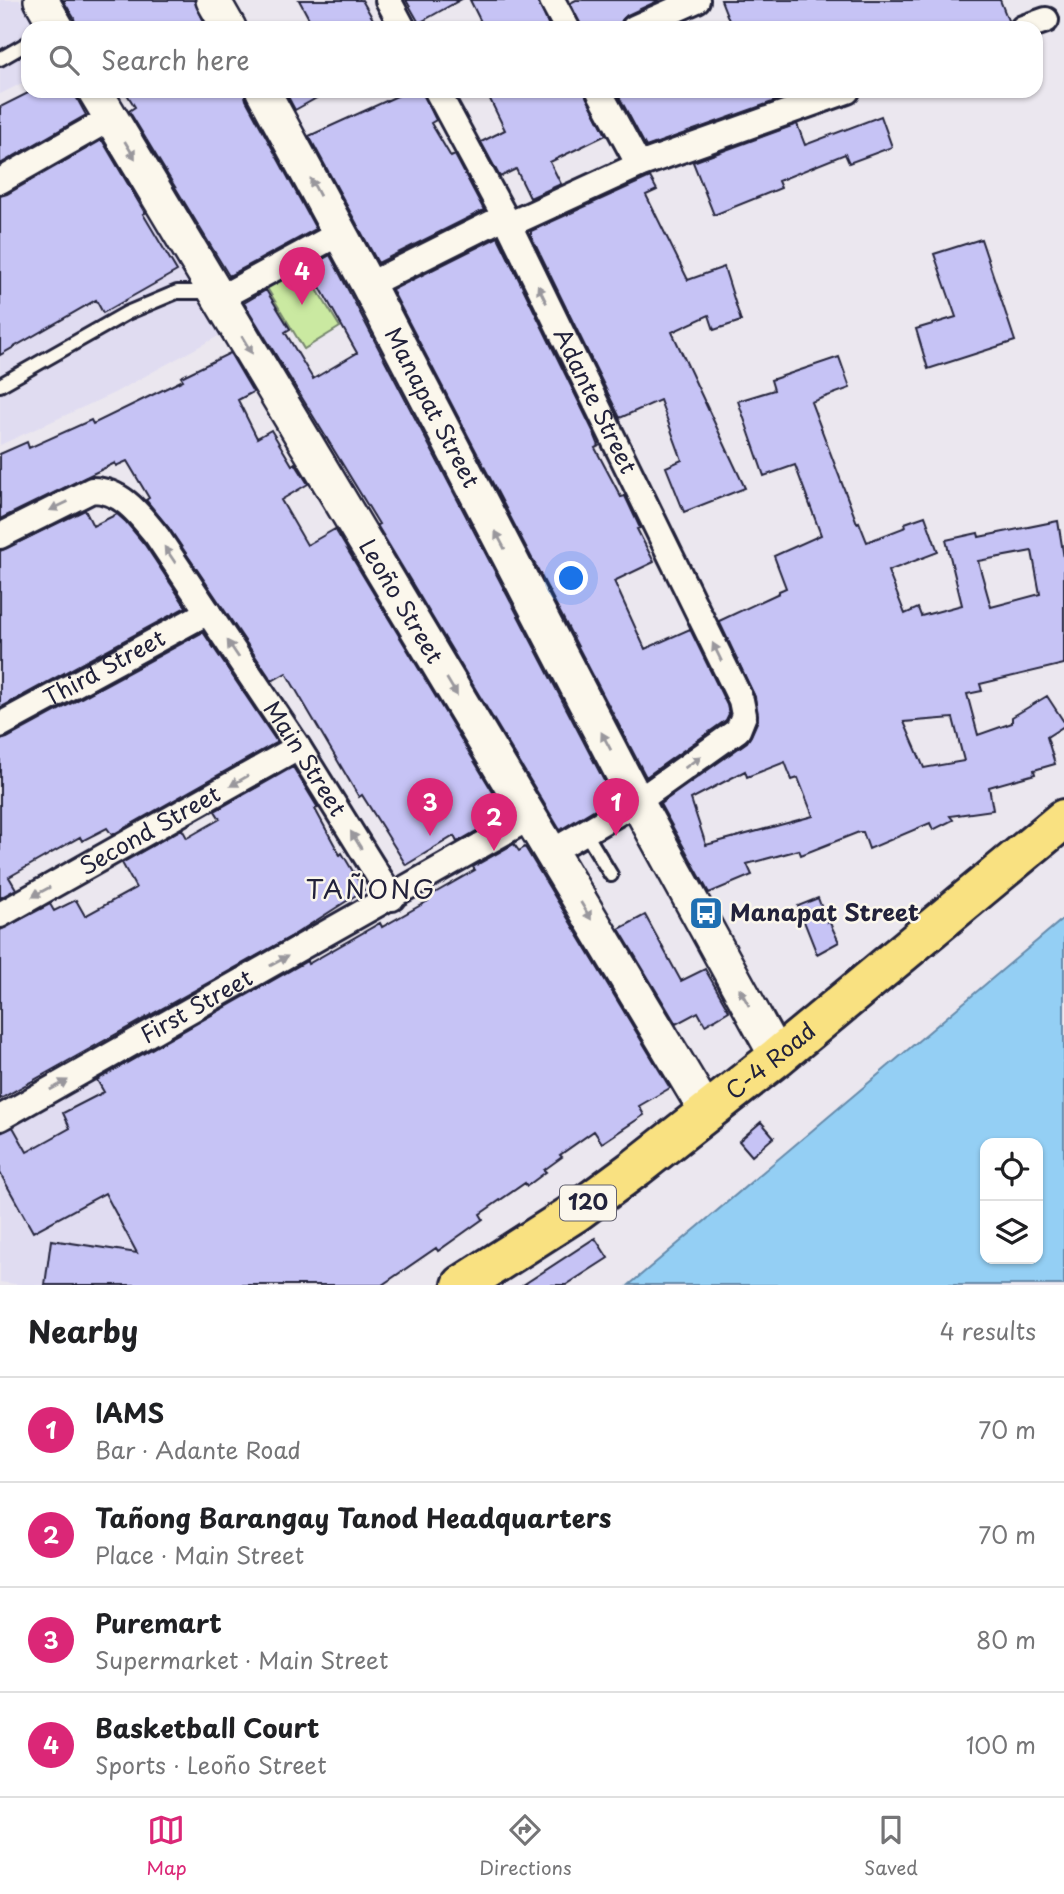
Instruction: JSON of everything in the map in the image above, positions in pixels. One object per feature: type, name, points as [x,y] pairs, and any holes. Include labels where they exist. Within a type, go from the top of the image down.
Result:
[{"type":"highway","name":"C-4 Road","points":[[462,1285],[576,1212],[637,1167],[777,1057],[1064,819]]},
{"type":"main road","points":[[213,0],[225,21]]},
{"type":"main road","name":"Manapat Street","points":[[267,98],[368,285],[637,802],[777,1057]]},
{"type":"main road","name":"Leoño Street","points":[[103,104],[706,1111]]},
{"type":"street","points":[[388,0],[399,21]]},
{"type":"street","points":[[552,0],[562,21]]},
{"type":"street","points":[[650,21],[697,0]]},
{"type":"street","name":"Adante Street","points":[[441,98],[507,221],[741,700],[744,715],[738,730],[637,802]]},
{"type":"street","points":[[603,98],[639,165]]},
{"type":"street","points":[[368,285],[498,220],[517,221],[639,165],[827,98]]},
{"type":"street","points":[[0,181],[103,104]]},
{"type":"street","points":[[215,292],[231,292],[340,233]]},
{"type":"street","name":"Main Street","points":[[0,536],[92,490],[105,490],[120,497],[138,511],[299,747],[392,898]]},
{"type":"street","name":"Third Street","points":[[0,725],[208,612]]},
{"type":"street","name":"Second Street","points":[[0,915],[299,747]]},
{"type":"street","points":[[551,852],[637,802]]},
{"type":"street","points":[[392,898],[531,817]]},
{"type":"street","name":"First Street","points":[[0,1118],[392,898]]},
{"type":"lane","points":[[0,59],[21,47]]},
{"type":"lane","points":[[0,384],[127,313],[177,292],[215,292]]},
{"type":"lane","points":[[585,832],[611,875]]},
{"type":"shaded area","points":[[0,0],[20,0],[34,21],[21,21],[21,84],[0,94]]},
{"type":"shaded area","points":[[122,169],[222,334],[114,393],[0,445],[0,240]]},
{"type":"shaded area","points":[[96,1070],[171,1212],[188,1285],[23,1285],[0,1282],[0,1124]]},
{"type":"green space","points":[[300,262],[340,327],[304,349],[264,283]]},
{"type":"water","points":[[1064,918],[1064,1285],[629,1285]]},
{"type":"building","points":[[63,0],[194,0],[204,21],[75,21]]},
{"type":"building","points":[[299,0],[362,0],[374,21],[310,21]]},
{"type":"building","points":[[406,0],[460,0],[423,21],[418,21]]},
{"type":"building","points":[[470,0],[537,0],[547,21],[480,21]]},
{"type":"building","points":[[576,0],[660,0],[627,15],[622,21],[579,21],[570,3]]},
{"type":"building","points":[[721,0],[1000,0],[1008,21],[729,21]]},
{"type":"building","points":[[21,96],[77,98],[86,115],[0,164],[0,107]]},
{"type":"building","points":[[129,98],[246,98],[316,229],[229,276],[129,111],[135,107]]},
{"type":"building","points":[[289,98],[316,98],[295,110]]},
{"type":"building","points":[[393,98],[425,98],[436,120],[431,123],[451,157],[455,155],[484,210],[378,263],[309,136]]},
{"type":"building","points":[[489,98],[588,98],[606,135],[550,162],[561,184],[530,198],[516,169],[500,177],[481,142],[505,130]]},
{"type":"building","points":[[620,98],[783,98],[646,147]]},
{"type":"building","points":[[881,116],[892,147],[849,163],[845,154],[778,181],[781,188],[714,215],[693,162],[797,124],[805,145]]},
{"type":"building","points":[[102,140],[177,271],[103,313],[96,300],[0,355],[0,196]]},
{"type":"building","points":[[650,177],[657,190],[646,195],[688,280],[724,267],[741,321],[714,330],[709,315],[672,332],[745,488],[684,512],[666,467],[682,460],[660,400],[620,418],[531,236],[531,231]]},
{"type":"building","points":[[498,237],[593,431],[599,446],[595,448],[621,497],[625,496],[640,528],[637,529],[654,562],[614,581],[645,649],[690,629],[727,705],[729,714],[726,720],[646,777],[392,290]]},
{"type":"building","points":[[981,239],[1015,341],[928,369],[916,329],[956,317],[934,254]]},
{"type":"building","points":[[330,255],[613,798],[560,830],[377,525],[379,524],[244,303],[266,290],[290,329],[285,332],[313,379],[357,353],[320,287],[318,288],[306,268]]},
{"type":"building","points":[[230,353],[253,392],[238,400],[257,438],[271,430],[292,465],[295,463],[308,484],[281,500],[307,545],[335,529],[503,809],[496,813],[499,818],[457,842],[454,836],[406,865],[362,795],[359,797],[286,673],[272,681],[169,528],[146,500],[149,498],[127,461],[116,466],[115,463],[0,519],[0,454],[27,442],[29,448],[91,420],[93,424],[183,380],[181,377]]},
{"type":"building","points":[[839,357],[850,388],[811,402],[857,523],[859,522],[867,542],[906,527],[905,523],[925,516],[938,552],[888,571],[905,614],[918,608],[921,616],[962,605],[946,540],[978,533],[979,537],[1058,521],[1064,558],[1064,664],[980,684],[982,691],[967,694],[978,735],[1012,723],[1012,717],[1047,696],[1064,726],[1047,737],[1055,764],[1034,770],[1035,774],[989,787],[993,810],[950,816],[953,820],[933,830],[930,823],[869,849],[863,832],[859,832],[801,855],[799,850],[747,864],[752,875],[709,893],[660,804],[747,742],[758,720],[755,697],[719,621],[786,588],[774,556],[821,535],[795,465],[764,476],[738,401],[774,390],[771,380]],"holes":[[[1032,551],[1040,594],[991,607],[978,561]],[[953,718],[964,761],[924,768],[904,722]],[[785,762],[792,780],[798,778],[813,816],[706,845],[691,799],[745,771],[747,777]]]},
{"type":"building","points":[[85,510],[93,526],[117,514],[126,522],[145,545],[186,607],[0,708],[0,551]]},
{"type":"building","points":[[203,632],[277,742],[112,835],[107,828],[82,841],[80,837],[9,877],[16,889],[0,898],[0,740]]},
{"type":"building","points":[[293,767],[318,808],[315,809],[340,855],[342,853],[364,890],[292,936],[0,1099],[0,930],[50,904],[54,911],[76,900],[85,916],[136,888],[122,863],[182,829],[187,838],[220,819],[215,811]]},
{"type":"building","points":[[514,844],[519,851],[525,847],[670,1088],[639,1106],[644,1115],[602,1143],[594,1131],[560,1155],[562,1157],[527,1186],[525,1183],[480,1214],[483,1219],[438,1251],[436,1248],[382,1285],[45,1285],[51,1240],[137,1253],[105,1193],[33,1232],[0,1173],[0,1133],[13,1127],[27,1152],[70,1128],[63,1113],[104,1092],[97,1080],[307,961],[308,964],[380,923],[382,927],[428,901],[426,898]]},
{"type":"building","points":[[818,898],[827,922],[829,921],[839,942],[817,954],[798,906]]},
{"type":"building","points":[[645,915],[681,981],[705,969],[729,1011],[705,1025],[698,1012],[676,1024],[619,929]]},
{"type":"building","points":[[761,1122],[774,1137],[752,1156],[739,1141]]},
{"type":"building","points":[[595,1238],[608,1258],[566,1285],[523,1285]]},
{"type":"place","name":"Basketball Court","points":[[302,305]]},
{"type":"place","name":"Puremart","points":[[430,836]]},
{"type":"place","name":"IAMS","points":[[616,836]]},
{"type":"place","name":"Tañong Barangay Tanod Headquarters","points":[[494,851]]},
{"type":"place","name":"Manapat Street","points":[[706,913]]},
{"type":"district","name":"TAÑONG","points":[[371,890]]}]
